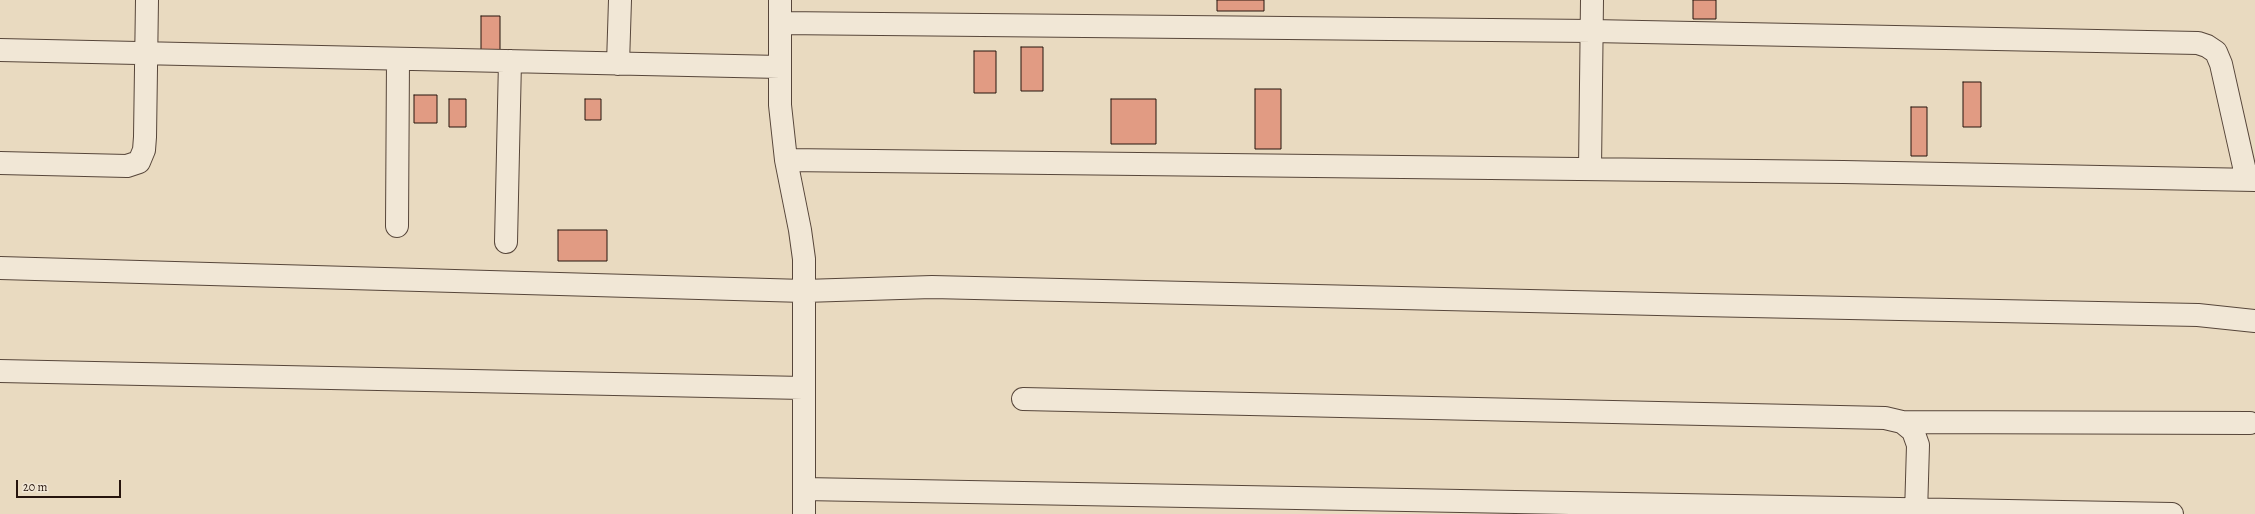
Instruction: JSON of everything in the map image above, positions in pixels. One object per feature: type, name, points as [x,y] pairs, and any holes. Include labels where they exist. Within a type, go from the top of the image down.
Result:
[{"type":"street","points":[[0,163],[127,166],[139,162],[144,150],[145,136],[147,0]]},
{"type":"street","points":[[618,64],[620,0]]},
{"type":"street","points":[[780,0],[780,105],[786,160],[800,230],[804,259],[804,514]]},
{"type":"street","points":[[1590,169],[1592,0]]},
{"type":"street","points":[[780,23],[1592,31],[2198,43],[2207,46],[2216,52],[2221,64],[2251,180],[1590,169],[786,160]]},
{"type":"street","points":[[0,50],[780,67]]},
{"type":"street","points":[[397,226],[398,59]]},
{"type":"street","points":[[506,242],[510,62]]},
{"type":"street","points":[[0,268],[2198,315],[2255,321]]},
{"type":"street","points":[[0,371],[803,388]]},
{"type":"street","points":[[1023,399],[1886,418],[1902,422],[2250,423]]},
{"type":"street","points":[[1902,422],[1913,432],[1918,446],[1916,511]]},
{"type":"street","points":[[804,488],[1584,509],[2172,514]]},
{"type":"building","points":[[1217,0],[1264,0],[1264,11],[1217,11]]},
{"type":"building","points":[[1693,0],[1716,0],[1716,19],[1693,19]]},
{"type":"building","points":[[481,16],[500,16],[500,52],[481,52]]},
{"type":"building","points":[[1021,47],[1043,47],[1043,91],[1021,91]]},
{"type":"building","points":[[974,51],[996,51],[996,93],[974,93]]},
{"type":"building","points":[[1963,82],[1981,82],[1981,127],[1963,127]]},
{"type":"building","points":[[1255,89],[1281,89],[1281,149],[1255,149]]},
{"type":"building","points":[[414,95],[437,95],[437,123],[414,123]]},
{"type":"building","points":[[449,99],[466,99],[466,127],[449,127]]},
{"type":"building","points":[[585,99],[601,99],[601,120],[585,120]]},
{"type":"building","points":[[1111,99],[1156,99],[1156,144],[1111,144]]},
{"type":"building","points":[[1911,107],[1927,107],[1927,156],[1911,156]]},
{"type":"building","points":[[558,230],[607,230],[607,261],[558,261]]}]
